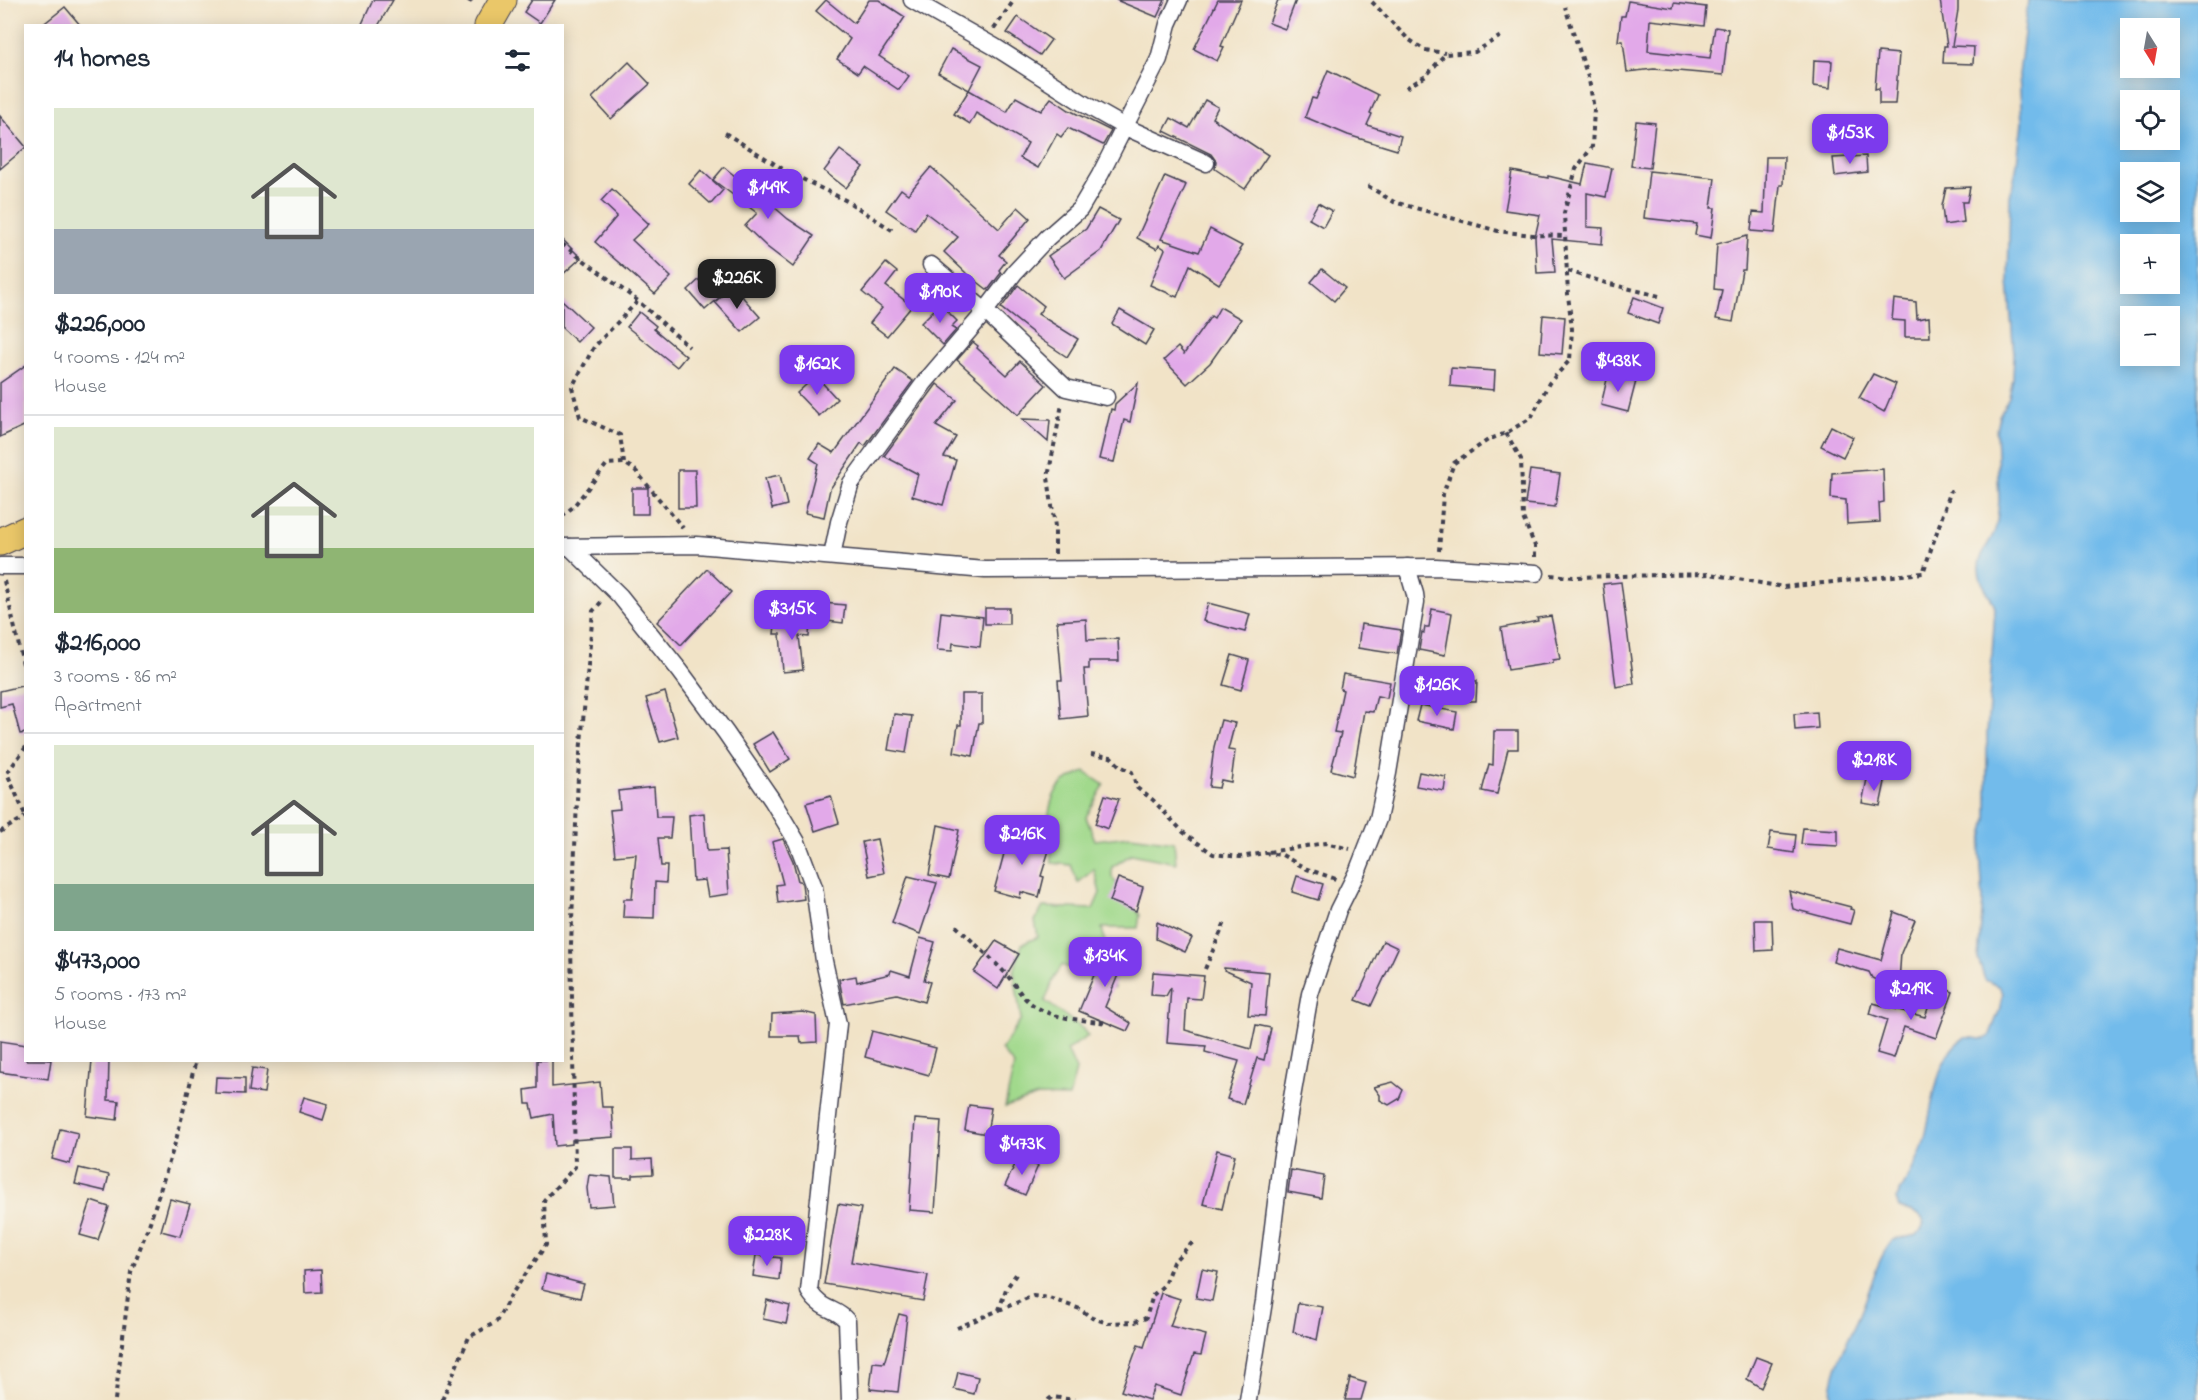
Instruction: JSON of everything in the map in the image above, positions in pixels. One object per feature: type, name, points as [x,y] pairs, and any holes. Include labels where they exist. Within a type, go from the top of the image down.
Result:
[{"type":"main road","points":[[489,24],[503,0]]},
{"type":"main road","points":[[0,542],[24,531]]},
{"type":"street","points":[[912,0],[986,41],[1123,126],[1206,163]]},
{"type":"street","points":[[832,556],[850,483],[925,382],[1015,272],[1053,233],[1077,213],[1100,175],[1159,58],[1168,24],[1179,0]]},
{"type":"street","points":[[931,265],[985,311],[1066,388],[1106,397]]},
{"type":"street","points":[[566,547],[697,545],[961,569],[1436,567],[1536,573]]},
{"type":"street","points":[[566,547],[613,588],[680,671],[772,800],[797,842],[814,887],[824,961],[838,1024],[809,1291],[819,1305],[844,1317],[847,1321],[850,1400]]},
{"type":"street","points":[[0,566],[24,566]]},
{"type":"street","points":[[1248,1400],[1264,1301],[1281,1161],[1310,994],[1338,910],[1378,819],[1388,773],[1412,632],[1415,594],[1407,567]]},
{"type":"path","points":[[986,41],[1014,0]]},
{"type":"path","points":[[1372,2],[1408,39],[1425,50],[1445,54],[1475,52],[1504,34]]},
{"type":"path","points":[[1436,567],[1443,494],[1454,463],[1488,440],[1506,433],[1531,418],[1549,383],[1570,360],[1572,329],[1564,213],[1576,169],[1592,147],[1594,109],[1589,80],[1564,7]]},
{"type":"path","points":[[1406,88],[1426,76],[1445,54]]},
{"type":"path","points":[[725,133],[786,171],[847,201],[896,232]]},
{"type":"path","points":[[1368,186],[1394,202],[1498,231],[1566,236]]},
{"type":"path","points":[[564,245],[638,301],[689,347]]},
{"type":"path","points":[[1568,271],[1659,296]]},
{"type":"path","points":[[624,463],[620,435],[580,417],[572,387],[594,347],[638,301]]},
{"type":"path","points":[[1054,570],[1055,527],[1048,477],[1066,388]]},
{"type":"path","points":[[1506,433],[1521,459],[1523,518],[1535,546],[1536,573],[1573,577],[1710,574],[1784,587],[1923,573],[1951,490]]},
{"type":"path","points":[[564,514],[573,507],[607,464],[624,463],[635,470],[697,545]]},
{"type":"path","points":[[0,566],[24,668]]},
{"type":"path","points":[[442,1400],[469,1337],[496,1322],[511,1295],[546,1245],[544,1200],[575,1167],[571,944],[578,776],[592,611],[613,588]]},
{"type":"path","points":[[24,750],[7,773],[24,815]]},
{"type":"path","points":[[1091,754],[1111,757],[1120,766],[1132,772],[1137,789],[1153,800],[1183,832],[1213,854],[1240,857],[1325,843],[1365,853]]},
{"type":"path","points":[[0,832],[24,818]]},
{"type":"path","points":[[1265,853],[1282,855],[1307,869],[1351,884]]},
{"type":"path","points":[[1205,969],[1224,922]]},
{"type":"path","points":[[956,926],[1017,986],[1025,1000],[1042,1011],[1068,1018],[1107,1023]]},
{"type":"path","points":[[115,1400],[131,1272],[150,1222],[176,1140],[196,1062]]},
{"type":"path","points":[[957,1328],[1033,1296],[1049,1298],[1108,1323],[1135,1322],[1146,1318],[1153,1295],[1164,1285],[1173,1262],[1195,1240]]},
{"type":"path","points":[[999,1310],[1006,1289],[1017,1273]]},
{"type":"path","points":[[1048,1400],[1052,1396],[1075,1400]]},
{"type":"green space","points":[[1085,772],[1104,785],[1086,817],[1095,840],[1130,836],[1174,842],[1176,863],[1132,854],[1112,867],[1112,877],[1140,915],[1138,928],[1102,928],[1114,988],[1062,965],[1045,1001],[1082,1028],[1088,1036],[1067,1050],[1076,1070],[1069,1097],[1038,1096],[1005,1107],[1014,1065],[1001,1050],[1021,1019],[1014,972],[1022,944],[1038,937],[1035,921],[1043,907],[1093,909],[1100,893],[1094,869],[1078,883],[1071,865],[1052,863],[1049,820],[1052,799],[1064,782]]},
{"type":"water","points":[[2028,0],[2198,0],[2198,1400],[1831,1400],[1837,1366],[1882,1257],[1893,1240],[1917,1235],[1922,1229],[1923,1219],[1916,1213],[1899,1208],[1896,1199],[1923,1145],[1940,1072],[1953,1047],[1963,1039],[1989,1037],[2003,993],[1999,986],[1985,980],[1978,959],[1983,901],[1980,851],[1987,819],[1987,735],[1995,608],[1981,579],[1979,564],[1997,523],[1999,501],[1996,430],[1999,416],[2009,397],[2013,378],[2014,354],[2008,281],[2010,196],[2022,122],[2019,75]]},
{"type":"building","points":[[373,0],[393,0],[379,24],[362,24]]},
{"type":"building","points":[[532,0],[555,0],[540,23],[524,12]]},
{"type":"building","points":[[826,0],[854,23],[869,0],[879,0],[905,17],[879,56],[909,76],[899,90],[863,66],[858,73],[837,59],[850,39],[816,11]]},
{"type":"building","points":[[1116,0],[1165,0],[1157,17]]},
{"type":"building","points":[[1218,0],[1241,0],[1217,61],[1194,49]]},
{"type":"building","points":[[1278,0],[1296,0],[1285,29],[1269,23]]},
{"type":"building","points":[[1940,0],[1958,0],[1952,46],[1974,47],[1973,64],[1943,63],[1944,46],[1947,46]]},
{"type":"building","points":[[1628,1],[1673,8],[1674,3],[1706,7],[1704,26],[1650,20],[1648,51],[1710,58],[1715,27],[1728,29],[1723,75],[1654,69],[1627,72],[1623,41],[1618,41],[1621,16],[1625,16]]},
{"type":"building","points":[[65,7],[79,24],[44,24]]},
{"type":"building","points":[[1018,17],[1051,40],[1040,55],[1007,33]]},
{"type":"building","points":[[951,49],[982,65],[969,90],[938,73]]},
{"type":"building","points":[[1878,52],[1899,54],[1895,104],[1879,104],[1879,88],[1875,89]]},
{"type":"building","points":[[1814,60],[1832,61],[1830,88],[1813,86]]},
{"type":"building","points":[[629,62],[650,84],[611,119],[592,98]]},
{"type":"building","points":[[1328,70],[1378,95],[1367,125],[1401,136],[1397,150],[1348,135],[1305,117],[1312,98],[1316,99]]},
{"type":"building","points":[[969,90],[1007,112],[1016,97],[1041,111],[1051,98],[1069,110],[1111,131],[1103,145],[1068,128],[1061,137],[1057,134],[1038,168],[1020,158],[1028,143],[976,113],[970,124],[954,114]]},
{"type":"building","points":[[1205,100],[1218,107],[1212,118],[1268,155],[1245,189],[1215,169],[1216,161],[1211,154],[1164,131],[1171,118],[1189,128]]},
{"type":"building","points":[[0,116],[24,145],[24,149],[0,169]]},
{"type":"building","points":[[1636,121],[1655,123],[1650,168],[1631,166]]},
{"type":"building","points":[[840,150],[863,167],[846,188],[824,171]]},
{"type":"building","points":[[1866,156],[1867,172],[1835,176],[1833,158]]},
{"type":"building","points":[[1766,157],[1784,157],[1783,185],[1780,185],[1775,233],[1751,231],[1753,212],[1764,213]]},
{"type":"building","points":[[1587,163],[1612,168],[1606,197],[1587,193],[1587,227],[1603,228],[1602,244],[1552,239],[1555,272],[1537,273],[1535,237],[1540,215],[1505,210],[1512,171],[1582,184]]},
{"type":"building","points":[[724,167],[753,191],[757,185],[769,194],[765,199],[788,219],[814,236],[793,267],[745,226],[757,213],[713,180]]},
{"type":"building","points":[[931,167],[999,229],[1018,207],[1030,218],[999,255],[1006,261],[999,270],[1001,273],[988,290],[944,252],[958,237],[926,213],[915,230],[886,210],[901,189],[908,194]]},
{"type":"building","points":[[701,170],[723,190],[711,204],[689,184]]},
{"type":"building","points":[[1649,171],[1715,178],[1711,208],[1715,208],[1711,238],[1695,235],[1697,224],[1644,218]]},
{"type":"building","points":[[1165,176],[1186,185],[1161,239],[1199,252],[1210,229],[1242,246],[1219,284],[1190,265],[1177,297],[1150,285],[1165,249],[1159,245],[1157,249],[1137,238]]},
{"type":"building","points":[[1970,187],[1967,202],[1962,202],[1964,222],[1944,225],[1942,206],[1946,188]]},
{"type":"building","points":[[612,189],[649,224],[632,240],[671,277],[655,294],[595,242],[617,216],[601,201]]},
{"type":"building","points":[[1318,203],[1332,211],[1323,227],[1309,219]]},
{"type":"building","points":[[1098,209],[1119,220],[1101,251],[1064,278],[1048,256],[1086,229]]},
{"type":"building","points":[[1747,236],[1745,270],[1742,270],[1733,322],[1716,319],[1722,290],[1714,289],[1717,244]]},
{"type":"building","points":[[564,241],[581,258],[564,273]]},
{"type":"building","points":[[886,263],[897,272],[886,286],[912,306],[887,336],[870,323],[882,308],[862,292]]},
{"type":"building","points":[[1322,269],[1345,288],[1334,301],[1311,282]]},
{"type":"building","points":[[703,276],[721,296],[705,310],[688,290]]},
{"type":"building","points":[[1018,285],[1044,306],[1038,314],[1078,339],[1067,357],[1001,308]]},
{"type":"building","points":[[731,287],[760,317],[742,332],[715,302]]},
{"type":"building","points":[[1634,297],[1663,308],[1658,324],[1628,313]]},
{"type":"building","points":[[1894,299],[1916,302],[1917,319],[1929,317],[1930,337],[1905,337],[1905,321],[1892,320]]},
{"type":"building","points":[[564,302],[591,327],[577,342],[564,330]]},
{"type":"building","points":[[940,304],[957,321],[951,327],[956,330],[943,345],[921,323]]},
{"type":"building","points":[[1220,307],[1241,319],[1210,363],[1187,384],[1164,360],[1178,347],[1184,354],[1211,316],[1214,318]]},
{"type":"building","points":[[1120,310],[1154,330],[1145,345],[1112,324]]},
{"type":"building","points":[[639,312],[656,326],[654,329],[686,356],[677,367],[627,327]]},
{"type":"building","points":[[1543,315],[1565,317],[1562,354],[1540,352]]},
{"type":"building","points":[[973,342],[1007,375],[1020,361],[1046,385],[1018,415],[957,360]]},
{"type":"building","points":[[24,366],[24,426],[0,437],[0,383]]},
{"type":"building","points":[[1451,368],[1495,371],[1494,390],[1450,386]]},
{"type":"building","points":[[895,369],[913,381],[865,446],[861,443],[830,489],[824,517],[805,513],[818,463],[810,458],[819,444],[834,453]]},
{"type":"building","points":[[1873,374],[1896,384],[1884,412],[1859,398]]},
{"type":"building","points":[[1608,375],[1636,381],[1628,412],[1601,405]]},
{"type":"building","points":[[816,376],[837,399],[819,416],[797,393]]},
{"type":"building","points":[[1138,383],[1130,422],[1124,420],[1114,462],[1099,459],[1111,409],[1114,410],[1115,404]]},
{"type":"building","points":[[937,384],[957,400],[936,426],[956,437],[944,457],[956,460],[943,505],[912,496],[918,474],[884,456]]},
{"type":"building","points":[[1022,419],[1050,420],[1048,442]]},
{"type":"building","points":[[1831,426],[1853,437],[1843,457],[1821,446]]},
{"type":"building","points":[[1883,469],[1884,502],[1879,503],[1880,522],[1847,524],[1846,500],[1831,498],[1832,473]]},
{"type":"building","points":[[678,470],[695,470],[696,508],[678,508]]},
{"type":"building","points":[[1530,470],[1560,474],[1555,507],[1525,504]]},
{"type":"building","points":[[780,475],[787,505],[772,509],[765,478]]},
{"type":"building","points":[[632,488],[648,488],[648,514],[632,514]]},
{"type":"building","points":[[707,569],[731,592],[681,645],[657,622]]},
{"type":"building","points":[[1621,582],[1634,684],[1616,687],[1603,584]]},
{"type":"building","points":[[812,602],[845,605],[843,623],[811,619]]},
{"type":"building","points":[[1208,603],[1250,614],[1245,632],[1203,621]]},
{"type":"building","points":[[985,608],[1009,608],[1009,624],[985,624]]},
{"type":"building","points":[[1432,609],[1452,613],[1445,655],[1419,650],[1422,632],[1424,633],[1425,627],[1429,627]]},
{"type":"building","points":[[941,612],[983,617],[980,647],[953,643],[952,651],[937,650]]},
{"type":"building","points":[[1551,616],[1560,659],[1553,660],[1553,663],[1508,670],[1501,628],[1538,621],[1537,618]]},
{"type":"building","points":[[776,617],[810,620],[809,637],[799,636],[803,670],[783,672],[780,634],[774,634]]},
{"type":"building","points":[[1086,619],[1087,640],[1118,639],[1119,661],[1089,661],[1089,669],[1084,669],[1088,716],[1061,719],[1058,680],[1062,680],[1057,621]]},
{"type":"building","points":[[1361,624],[1401,630],[1397,654],[1358,648]]},
{"type":"building","points":[[1232,655],[1249,660],[1241,690],[1223,685]]},
{"type":"building","points":[[1343,674],[1390,682],[1387,698],[1377,696],[1373,712],[1364,711],[1353,776],[1331,770],[1341,733],[1334,732],[1343,690],[1340,689]]},
{"type":"building","points":[[1460,680],[1477,681],[1476,701],[1459,701]]},
{"type":"building","points":[[24,685],[24,733],[20,734],[12,704],[0,707],[0,691]]},
{"type":"building","points":[[665,692],[678,737],[660,742],[646,698]]},
{"type":"building","points":[[961,694],[982,694],[982,723],[979,723],[973,756],[954,752],[958,725],[961,725]]},
{"type":"building","points":[[1420,705],[1457,712],[1454,729],[1416,721]]},
{"type":"building","points":[[1817,712],[1818,728],[1795,730],[1794,714]]},
{"type":"building","points":[[894,714],[912,716],[906,753],[888,750]]},
{"type":"building","points":[[1221,720],[1235,723],[1228,750],[1235,751],[1231,782],[1221,780],[1219,788],[1209,787],[1214,747]]},
{"type":"building","points":[[1494,731],[1518,731],[1518,749],[1508,749],[1497,794],[1482,791],[1489,764],[1493,765]]},
{"type":"building","points":[[773,732],[790,759],[770,772],[753,744]]},
{"type":"building","points":[[1419,772],[1446,777],[1444,791],[1416,786]]},
{"type":"building","points":[[1867,779],[1885,782],[1880,806],[1862,803]]},
{"type":"building","points":[[654,787],[656,817],[672,817],[670,838],[658,838],[661,866],[667,866],[666,883],[655,882],[654,918],[623,917],[624,899],[632,899],[636,854],[615,856],[610,810],[620,809],[618,791]]},
{"type":"building","points":[[1105,795],[1119,799],[1108,829],[1095,824]]},
{"type":"building","points":[[831,796],[839,823],[815,831],[806,803]]},
{"type":"building","points":[[704,813],[707,851],[726,850],[729,894],[708,897],[705,880],[693,881],[689,815]]},
{"type":"building","points":[[938,825],[959,830],[949,879],[929,875]]},
{"type":"building","points":[[1803,828],[1838,830],[1838,846],[1801,844]]},
{"type":"building","points":[[1010,831],[1051,844],[1041,876],[1044,877],[1039,897],[1021,892],[1020,898],[994,891]]},
{"type":"building","points":[[1771,832],[1796,835],[1794,853],[1768,849]]},
{"type":"building","points":[[783,839],[793,861],[798,881],[802,884],[804,899],[778,903],[776,885],[783,884],[772,842]]},
{"type":"building","points":[[877,839],[884,873],[869,876],[862,842]]},
{"type":"building","points":[[908,876],[937,883],[920,934],[892,923]]},
{"type":"building","points":[[1297,876],[1323,884],[1318,900],[1292,892]]},
{"type":"building","points":[[1118,878],[1143,887],[1136,911],[1110,901]]},
{"type":"building","points":[[1789,891],[1851,907],[1850,909],[1854,910],[1850,924],[1793,909]]},
{"type":"building","points":[[1894,912],[1915,920],[1901,953],[1899,982],[1884,984],[1872,978],[1869,972],[1833,962],[1837,948],[1881,960]]},
{"type":"building","points":[[1755,920],[1772,920],[1773,950],[1756,951]]},
{"type":"building","points":[[1157,922],[1192,938],[1185,952],[1156,939]]},
{"type":"building","points":[[920,938],[935,942],[924,980],[930,982],[924,1002],[897,994],[844,1004],[839,979],[856,976],[857,982],[890,974],[891,970],[910,976]]},
{"type":"building","points":[[996,941],[1019,954],[998,989],[974,972]]},
{"type":"building","points":[[1383,941],[1398,948],[1371,1006],[1356,1000]]},
{"type":"building","points":[[1101,947],[1127,953],[1105,1007],[1131,1023],[1127,1031],[1079,1011],[1094,975]]},
{"type":"building","points":[[1224,968],[1269,972],[1265,1016],[1248,1015],[1251,982]]},
{"type":"building","points":[[1153,972],[1204,976],[1201,999],[1187,998],[1185,1030],[1251,1049],[1256,1025],[1271,1028],[1264,1060],[1257,1058],[1243,1104],[1227,1099],[1239,1061],[1205,1052],[1206,1046],[1167,1043],[1171,987],[1166,996],[1151,995]]},
{"type":"building","points":[[1936,985],[1953,992],[1936,1038],[1904,1027],[1894,1058],[1877,1053],[1887,1020],[1870,1014],[1873,1003],[1925,1017]]},
{"type":"building","points":[[803,1012],[816,1015],[817,1042],[801,1043],[800,1036],[771,1036],[772,1014]]},
{"type":"building","points":[[872,1031],[936,1048],[929,1075],[865,1057]]},
{"type":"building","points":[[0,1041],[24,1045],[24,1062],[51,1062],[48,1079],[0,1072]]},
{"type":"building","points":[[92,1062],[109,1062],[108,1100],[119,1101],[117,1120],[87,1116]]},
{"type":"building","points":[[537,1062],[552,1062],[552,1087],[600,1082],[602,1107],[612,1107],[614,1137],[572,1140],[572,1144],[555,1146],[553,1114],[534,1118],[531,1104],[526,1104],[525,1090],[537,1088]]},
{"type":"building","points":[[252,1068],[267,1070],[264,1093],[249,1091]]},
{"type":"building","points":[[216,1077],[245,1078],[245,1094],[215,1093]]},
{"type":"building","points":[[1393,1082],[1403,1090],[1399,1099],[1389,1105],[1380,1100],[1380,1095],[1374,1087]]},
{"type":"building","points":[[304,1097],[328,1104],[323,1120],[299,1112]]},
{"type":"building","points":[[969,1105],[991,1108],[987,1134],[965,1130]]},
{"type":"building","points":[[915,1119],[941,1121],[935,1212],[909,1210]]},
{"type":"building","points":[[60,1129],[78,1133],[70,1164],[52,1159]]},
{"type":"building","points":[[615,1149],[632,1149],[632,1160],[652,1159],[653,1174],[633,1175],[633,1178],[615,1178]]},
{"type":"building","points":[[1217,1150],[1235,1155],[1222,1209],[1203,1204]]},
{"type":"building","points":[[1018,1158],[1038,1166],[1025,1195],[1005,1186]]},
{"type":"building","points":[[79,1168],[109,1175],[105,1191],[75,1184]]},
{"type":"building","points":[[1291,1170],[1324,1176],[1321,1198],[1288,1192]]},
{"type":"building","points":[[589,1175],[611,1177],[614,1205],[589,1207],[587,1188]]},
{"type":"building","points":[[170,1199],[190,1204],[180,1236],[161,1231]]},
{"type":"building","points":[[91,1201],[109,1207],[98,1240],[80,1235]]},
{"type":"building","points":[[838,1204],[861,1208],[851,1262],[928,1275],[923,1301],[824,1284]]},
{"type":"building","points":[[756,1255],[781,1258],[779,1280],[753,1276]]},
{"type":"building","points":[[1202,1269],[1218,1272],[1212,1301],[1196,1298]]},
{"type":"building","points":[[321,1270],[322,1292],[305,1293],[304,1271]]},
{"type":"building","points":[[546,1274],[584,1284],[580,1298],[542,1289]]},
{"type":"building","points":[[1161,1293],[1180,1299],[1170,1326],[1206,1335],[1201,1355],[1194,1354],[1181,1395],[1154,1386],[1149,1400],[1121,1391],[1138,1345],[1144,1347]]},
{"type":"building","points":[[767,1300],[790,1306],[786,1324],[763,1319]]},
{"type":"building","points":[[1298,1303],[1323,1307],[1317,1340],[1293,1332]]},
{"type":"building","points":[[899,1314],[907,1316],[898,1392],[870,1389],[873,1362],[884,1363]]},
{"type":"building","points":[[1756,1357],[1772,1363],[1761,1388],[1747,1379]]},
{"type":"building","points":[[958,1372],[978,1377],[974,1394],[954,1389]]},
{"type":"building","points":[[1350,1378],[1366,1383],[1361,1400],[1345,1400]]}]
